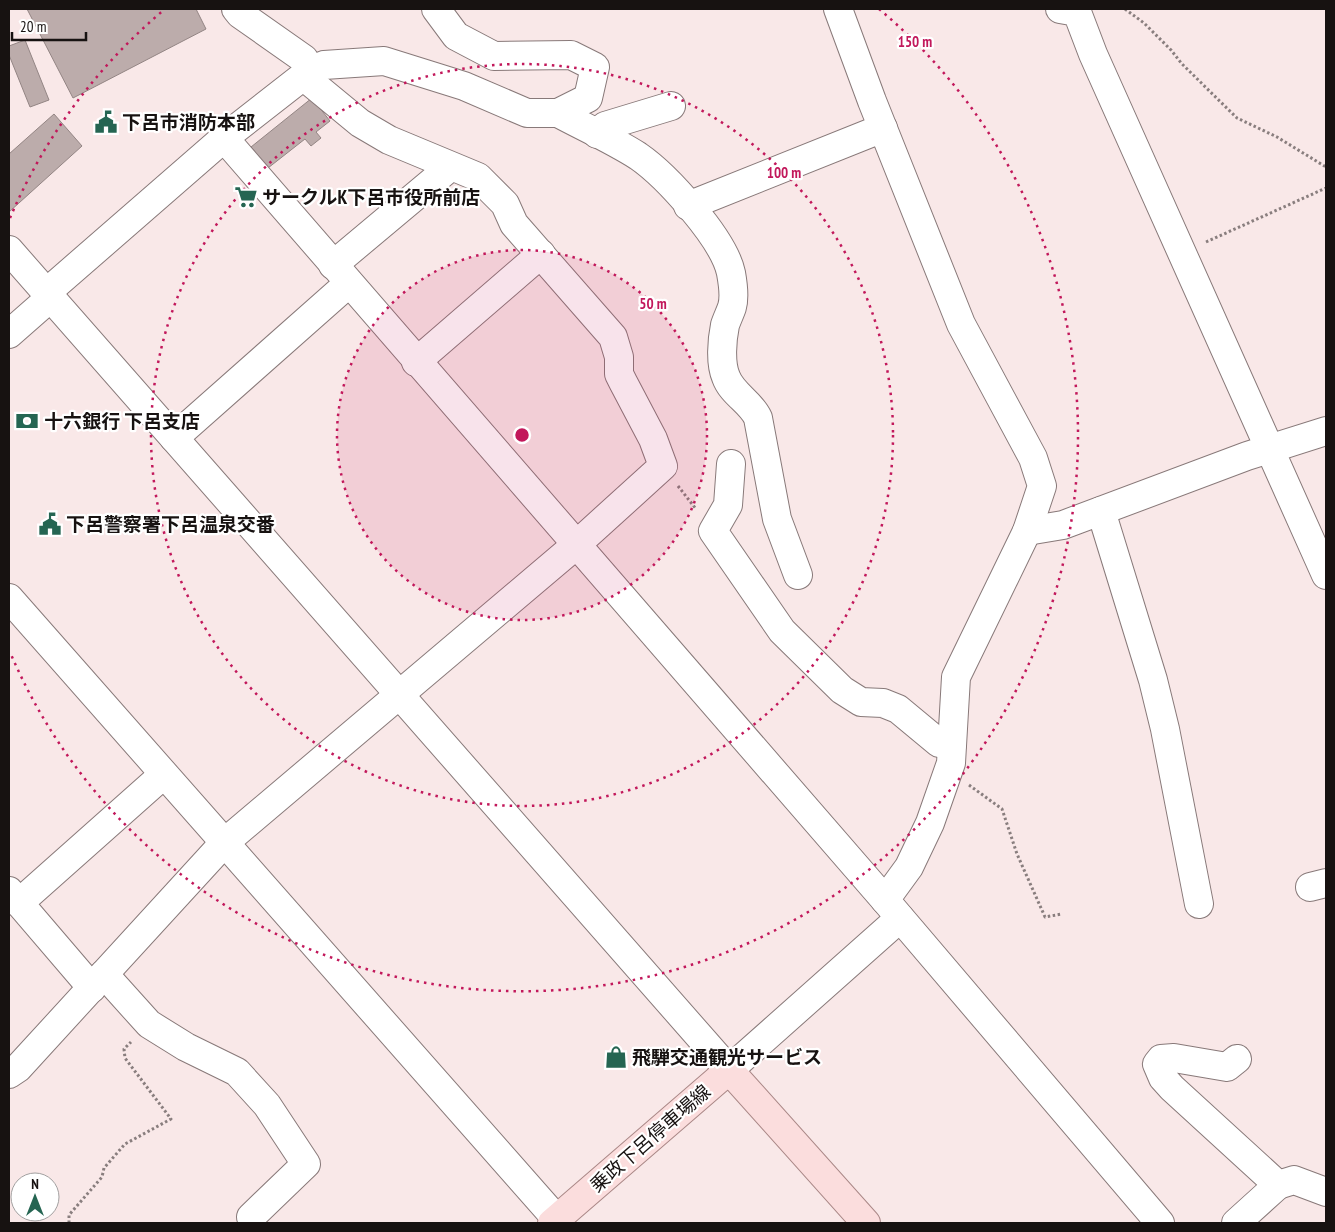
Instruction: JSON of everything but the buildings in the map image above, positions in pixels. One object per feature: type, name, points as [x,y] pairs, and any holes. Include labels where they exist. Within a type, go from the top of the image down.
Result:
[{"type":"main road","name":"乗政下呂停車場線","points":[[556,1222],[729,1070]]},
{"type":"main road","points":[[729,1070],[866,1223]]},
{"type":"street","points":[[9,1074],[18,1068],[224,843],[576,545],[663,466],[654,439],[619,374],[619,357],[613,337],[514,224],[505,204],[478,177],[450,167],[389,140],[360,123],[307,73],[304,59],[240,14],[236,9]]},
{"type":"street","points":[[9,334],[48,295],[224,138],[307,73],[324,65],[384,61],[464,86],[527,113],[558,113],[588,98],[595,67],[571,55],[494,56],[456,36],[436,9]]},
{"type":"street","points":[[9,250],[729,1070],[892,909],[930,823],[951,763],[956,677],[1027,531],[1042,486],[1033,458],[961,324],[838,9]]},
{"type":"street","points":[[1060,9],[1077,12],[1093,54],[1326,575]]},
{"type":"street","points":[[597,134],[604,126],[670,106]]},
{"type":"street","points":[[558,113],[639,157],[667,182],[719,244],[727,257],[733,291],[732,306],[723,337],[724,375],[728,384],[754,410],[758,418],[777,519],[798,575]]},
{"type":"street","points":[[688,206],[883,128]]},
{"type":"street","points":[[224,138],[416,362],[892,909],[1160,1223]]},
{"type":"street","points":[[174,438],[450,167]]},
{"type":"street","points":[[416,362],[540,254]]},
{"type":"street","points":[[1027,531],[1063,524],[1247,456],[1271,450],[1326,431]]},
{"type":"street","points":[[731,464],[728,505],[714,531],[782,632],[842,690],[861,702],[883,703],[898,709],[939,742],[952,744]]},
{"type":"street","points":[[1101,511],[1153,680],[1165,729],[1199,904]]},
{"type":"street","points":[[9,598],[556,1222]]},
{"type":"street","points":[[163,775],[14,897],[98,981],[149,1024],[186,1046],[237,1072],[268,1104],[306,1164],[251,1217]]},
{"type":"street","points":[[1237,1059],[1228,1067],[1174,1058],[1161,1059],[1158,1064],[1163,1078],[1172,1088],[1278,1185]]},
{"type":"street","points":[[1236,1223],[1278,1185],[1294,1180],[1326,1192]]},
{"type":"path","points":[[1125,9],[1144,23],[1236,118],[1277,137],[1326,167]]},
{"type":"path","points":[[1182,252],[1326,188]]},
{"type":"path","points":[[663,466],[714,531]]},
{"type":"path","points":[[947,775],[957,777],[1002,809],[1017,854],[1045,917],[1062,914]]},
{"type":"path","points":[[69,1223],[69,1215],[102,1177],[104,1168],[125,1144],[171,1118],[125,1058],[124,1049],[149,1024]]},
{"type":"place","name":"下呂市消防本部","points":[[106,122]]},
{"type":"place","name":"サークルK下呂市役所前店","points":[[246,197]]},
{"type":"place","name":"十六銀行 下呂支店","points":[[27,421]]},
{"type":"place","name":"下呂警察署下呂温泉交番","points":[[50,524]]},
{"type":"place","name":"飛騨交通観光サービス","points":[[616,1057]]}]
